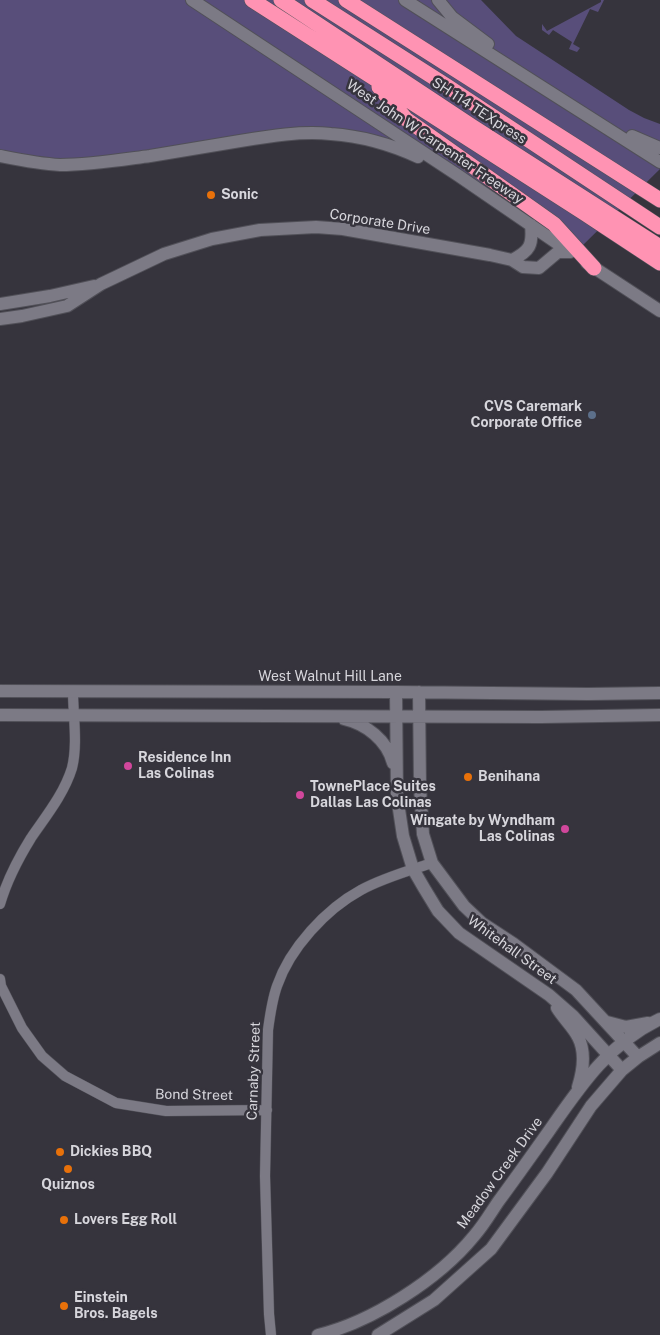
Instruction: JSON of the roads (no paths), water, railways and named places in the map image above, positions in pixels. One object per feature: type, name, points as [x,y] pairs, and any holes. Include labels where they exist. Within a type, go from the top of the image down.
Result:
[{"type":"highway","name":"West John W Carpenter Freeway","points":[[252,0],[584,212],[660,263]]},
{"type":"highway","name":"SH 114 TEXpress","points":[[280,0],[660,247]]},
{"type":"highway","name":"SH 114 TEXpress","points":[[312,0],[448,86],[660,227]]},
{"type":"highway","points":[[346,0],[660,200]]},
{"type":"highway","points":[[370,77],[406,120],[554,224],[594,268]]},
{"type":"highway","points":[[448,86],[621,175]]},
{"type":"main road","name":"West John W Carpenter Freeway","points":[[192,0],[660,311]]},
{"type":"main road","points":[[405,0],[660,162]]},
{"type":"main road","points":[[438,0],[452,17],[496,50],[539,78],[559,99]]},
{"type":"main road","points":[[589,117],[606,122],[660,148]]},
{"type":"main road","points":[[0,156],[59,165],[84,164],[116,161],[273,136],[301,133],[331,134],[358,138],[404,150],[459,176]]},
{"type":"main road","points":[[512,260],[523,255],[530,247],[532,239],[531,225]]},
{"type":"main road","name":"Corporate Drive","points":[[0,319],[21,317],[67,306],[101,284],[164,254],[212,239],[260,230],[287,228],[343,229],[512,260],[523,266],[539,268],[558,252],[569,252]]},
{"type":"main road","name":"Corporate Drive","points":[[0,304],[20,302],[101,284]]},
{"type":"main road","points":[[20,302],[21,317]]},
{"type":"main road","name":"West Walnut Hill Lane","points":[[3,689],[73,691],[660,693]]},
{"type":"main road","name":"Whitehall Street","points":[[396,692],[397,796],[403,836],[413,869],[438,911],[459,933],[549,995],[572,1016],[622,1070]]},
{"type":"main road","name":"Whitehall Street","points":[[419,692],[420,788],[423,834],[432,863],[464,906],[482,923],[576,990],[638,1057]]},
{"type":"main road","points":[[0,715],[541,717],[660,715]]},
{"type":"main road","points":[[327,716],[347,719],[365,727],[379,738],[390,753],[396,775]]},
{"type":"main road","points":[[549,995],[565,1021],[578,1036],[583,1050],[576,1093]]},
{"type":"main road","points":[[607,1022],[626,1027],[656,1021]]},
{"type":"main road","name":"Meadow Creek Drive","points":[[318,1335],[331,1332],[370,1315],[413,1290],[449,1261],[474,1237],[597,1065],[624,1041],[656,1021]]},
{"type":"main road","points":[[378,1335],[434,1300],[491,1249],[547,1173],[591,1106],[622,1070],[660,1043]]},
{"type":"street","points":[[0,904],[13,869],[62,792],[72,768],[74,750],[73,691]]},
{"type":"street","name":"Carnaby Street","points":[[271,1335],[268,1314],[265,1176],[268,1030],[270,1007],[277,984],[295,951],[329,912],[361,890],[390,877],[432,863]]},
{"type":"street","name":"Bond Street","points":[[0,983],[22,1028],[42,1056],[66,1076],[116,1103],[166,1111],[267,1110]]},
{"type":"place","name":"Sonic","points":[[211,195]]},
{"type":"place","name":"CVS Caremark Corporate Office","points":[[592,415]]},
{"type":"place","name":"Residence Inn Las Colinas","points":[[128,766]]},
{"type":"place","name":"Benihana","points":[[468,777]]},
{"type":"place","name":"TownePlace Suites Dallas Las Colinas","points":[[300,795]]},
{"type":"place","name":"Wingate by Wyndham Las Colinas","points":[[565,829]]},
{"type":"place","name":"Dickies BBQ","points":[[60,1152]]},
{"type":"place","name":"Quiznos","points":[[68,1169]]},
{"type":"place","name":"Lovers Egg Roll","points":[[64,1220]]},
{"type":"place","name":"Einstein Bros. Bagels","points":[[64,1306]]}]
